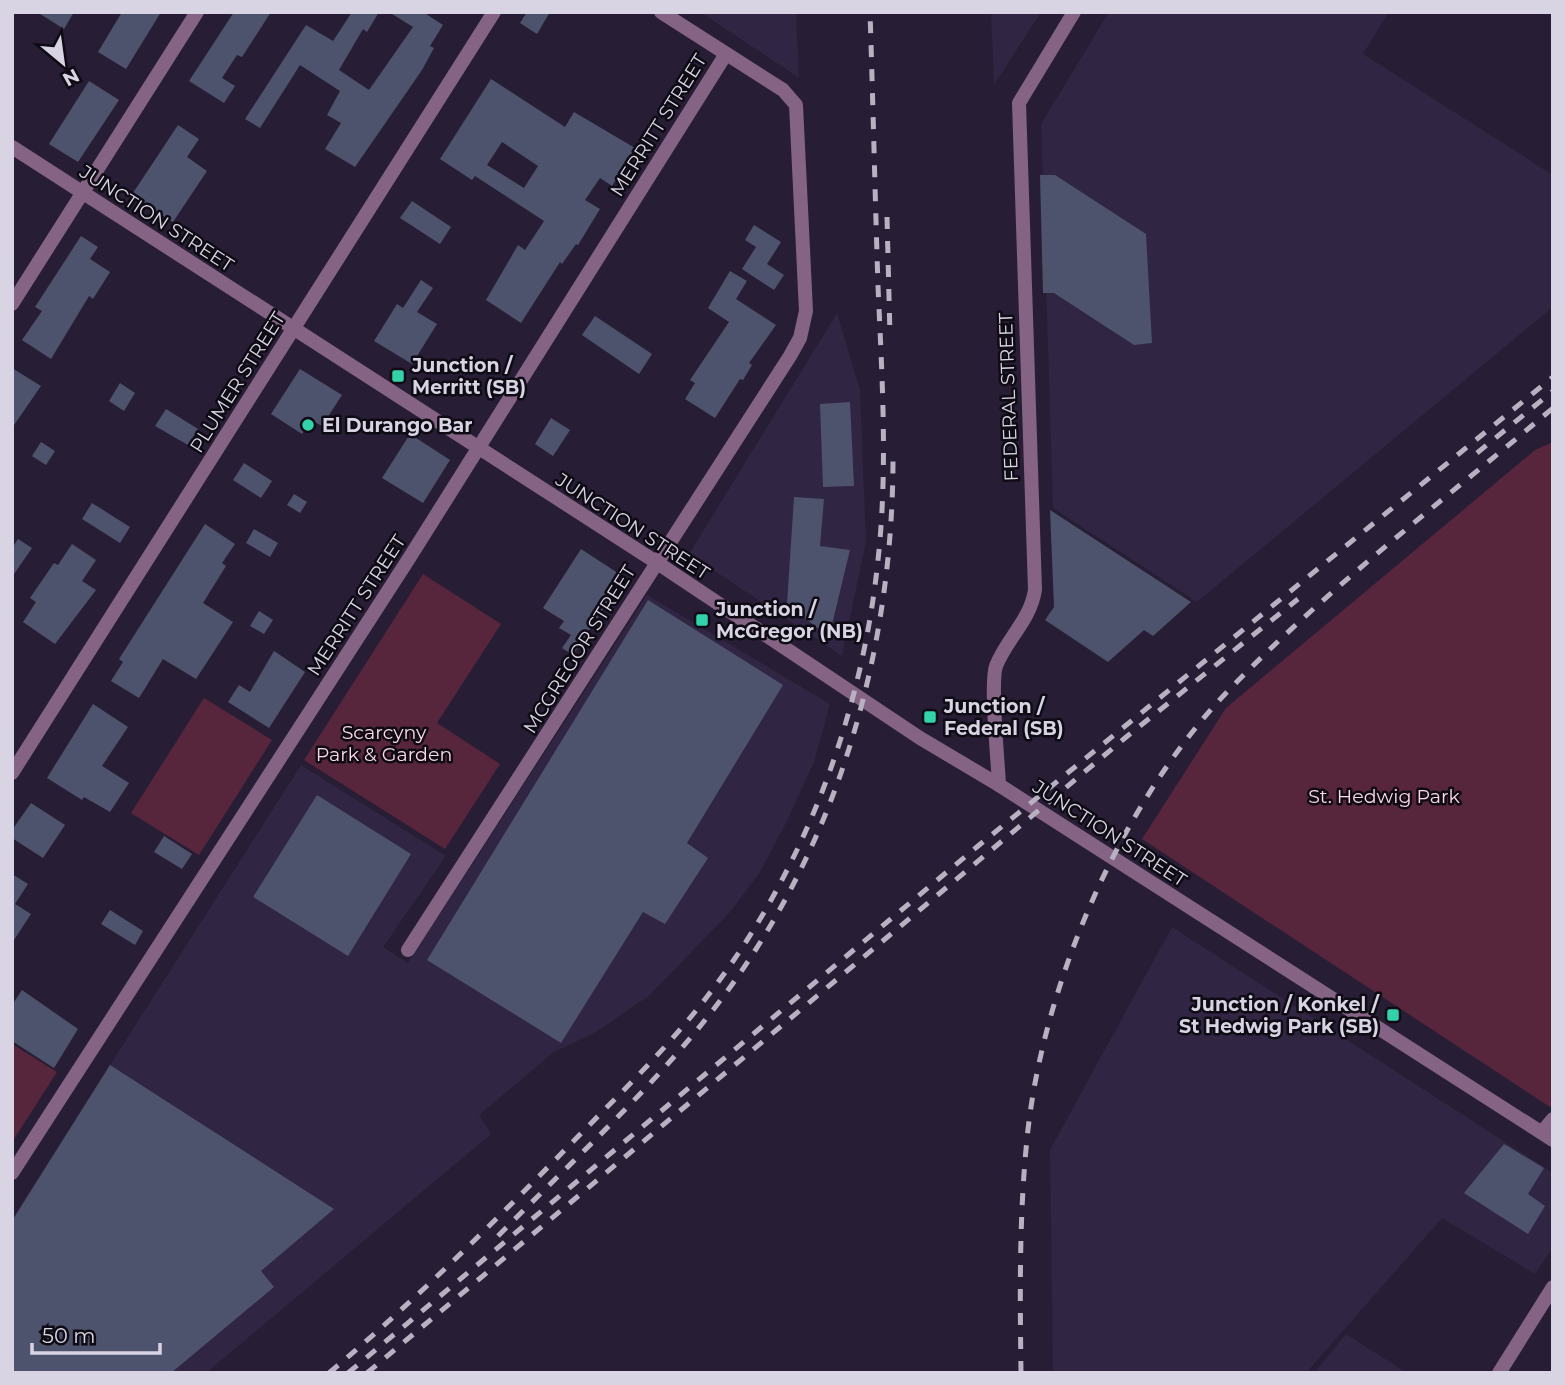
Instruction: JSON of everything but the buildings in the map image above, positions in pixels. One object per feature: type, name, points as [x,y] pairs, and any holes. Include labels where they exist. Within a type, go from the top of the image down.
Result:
[{"type":"street","points":[[12,304],[197,12]]},
{"type":"street","name":"PLUMER STREET","points":[[12,773],[494,12]]},
{"type":"street","points":[[661,12],[726,54]]},
{"type":"street","name":"FEDERAL STREET","points":[[999,785],[994,675],[1003,654],[1032,609],[1035,590],[1019,103],[1074,12]]},
{"type":"street","name":"MCGREGOR STREET","points":[[408,950],[800,338],[806,311],[797,113],[790,95],[726,54]]},
{"type":"street","name":"MERRITT STREET","points":[[12,1173],[478,448],[726,54]]},
{"type":"street","name":"JUNCTION STREET","points":[[12,147],[656,562],[897,723],[999,785],[1547,1136]]},
{"type":"street","points":[[1547,1136],[1553,1119]]},
{"type":"street","points":[[1499,1373],[1553,1287]]},
{"type":"shaded area","points":[[700,12],[796,12],[799,78]]},
{"type":"shaded area","points":[[991,12],[1041,12],[994,85]]},
{"type":"shaded area","points":[[1109,12],[1389,12],[1363,54],[1553,175],[1553,307],[1197,602],[1053,508],[1041,124]]},
{"type":"shaded area","points":[[837,313],[860,390],[866,541],[842,656],[689,554]]},
{"type":"shaded area","points":[[647,595],[830,704],[814,762],[786,823],[760,872],[730,912],[650,995],[596,1032],[554,1052],[479,1115],[491,1134],[206,1373],[12,1373],[12,1219],[301,765],[446,856],[383,947],[408,963]]},
{"type":"shaded area","points":[[1172,927],[1553,1173],[1553,1247],[1535,1274],[1442,1218],[1306,1373],[1053,1373],[1050,1150]]},
{"type":"shaded area","points":[[1346,1334],[1407,1373],[1314,1373]]},
{"type":"green space","name":"St. Hedwig Park","points":[[1553,442],[1553,1103],[1550,1107],[1142,839],[1226,708],[1535,450]]},
{"type":"green space","name":"Scarcyny Park & Garden","points":[[423,574],[501,624],[437,723],[500,764],[445,849],[304,760]]},
{"type":"green space","points":[[204,698],[272,740],[199,855],[131,813]]},
{"type":"green space","points":[[12,1044],[57,1072],[12,1142]]},
{"type":"railway","points":[[329,1373],[388,1322],[529,1186],[689,1019],[741,950],[772,899],[799,846],[822,791],[858,677],[870,619],[881,526],[883,423],[870,12]]},
{"type":"railway","points":[[887,217],[890,336]]},
{"type":"railway","points":[[348,1373],[978,846],[1553,377]]},
{"type":"railway","points":[[1477,453],[1553,391]]},
{"type":"railway","points":[[1021,1373],[1023,1198],[1027,1139],[1036,1080],[1050,1020],[1069,960],[1092,900],[1121,842],[1188,737],[1227,692],[1345,581],[1553,408]]},
{"type":"railway","points":[[498,1236],[637,1098],[689,1040],[756,949],[794,884],[825,816],[850,746],[869,674],[883,601],[891,527],[893,452]]},
{"type":"railway","points":[[367,1373],[1125,738],[1298,599]]},
{"type":"place","name":"Junction / Merritt (SB)","points":[[398,376]]},
{"type":"place","name":"El Durango Bar","points":[[308,425]]},
{"type":"place","name":"Junction / McGregor (NB)","points":[[702,620]]},
{"type":"place","name":"Junction / Federal (SB)","points":[[930,717]]},
{"type":"place","name":"Junction / Konkel / St Hedwig Park (SB)","points":[[1393,1015]]}]
